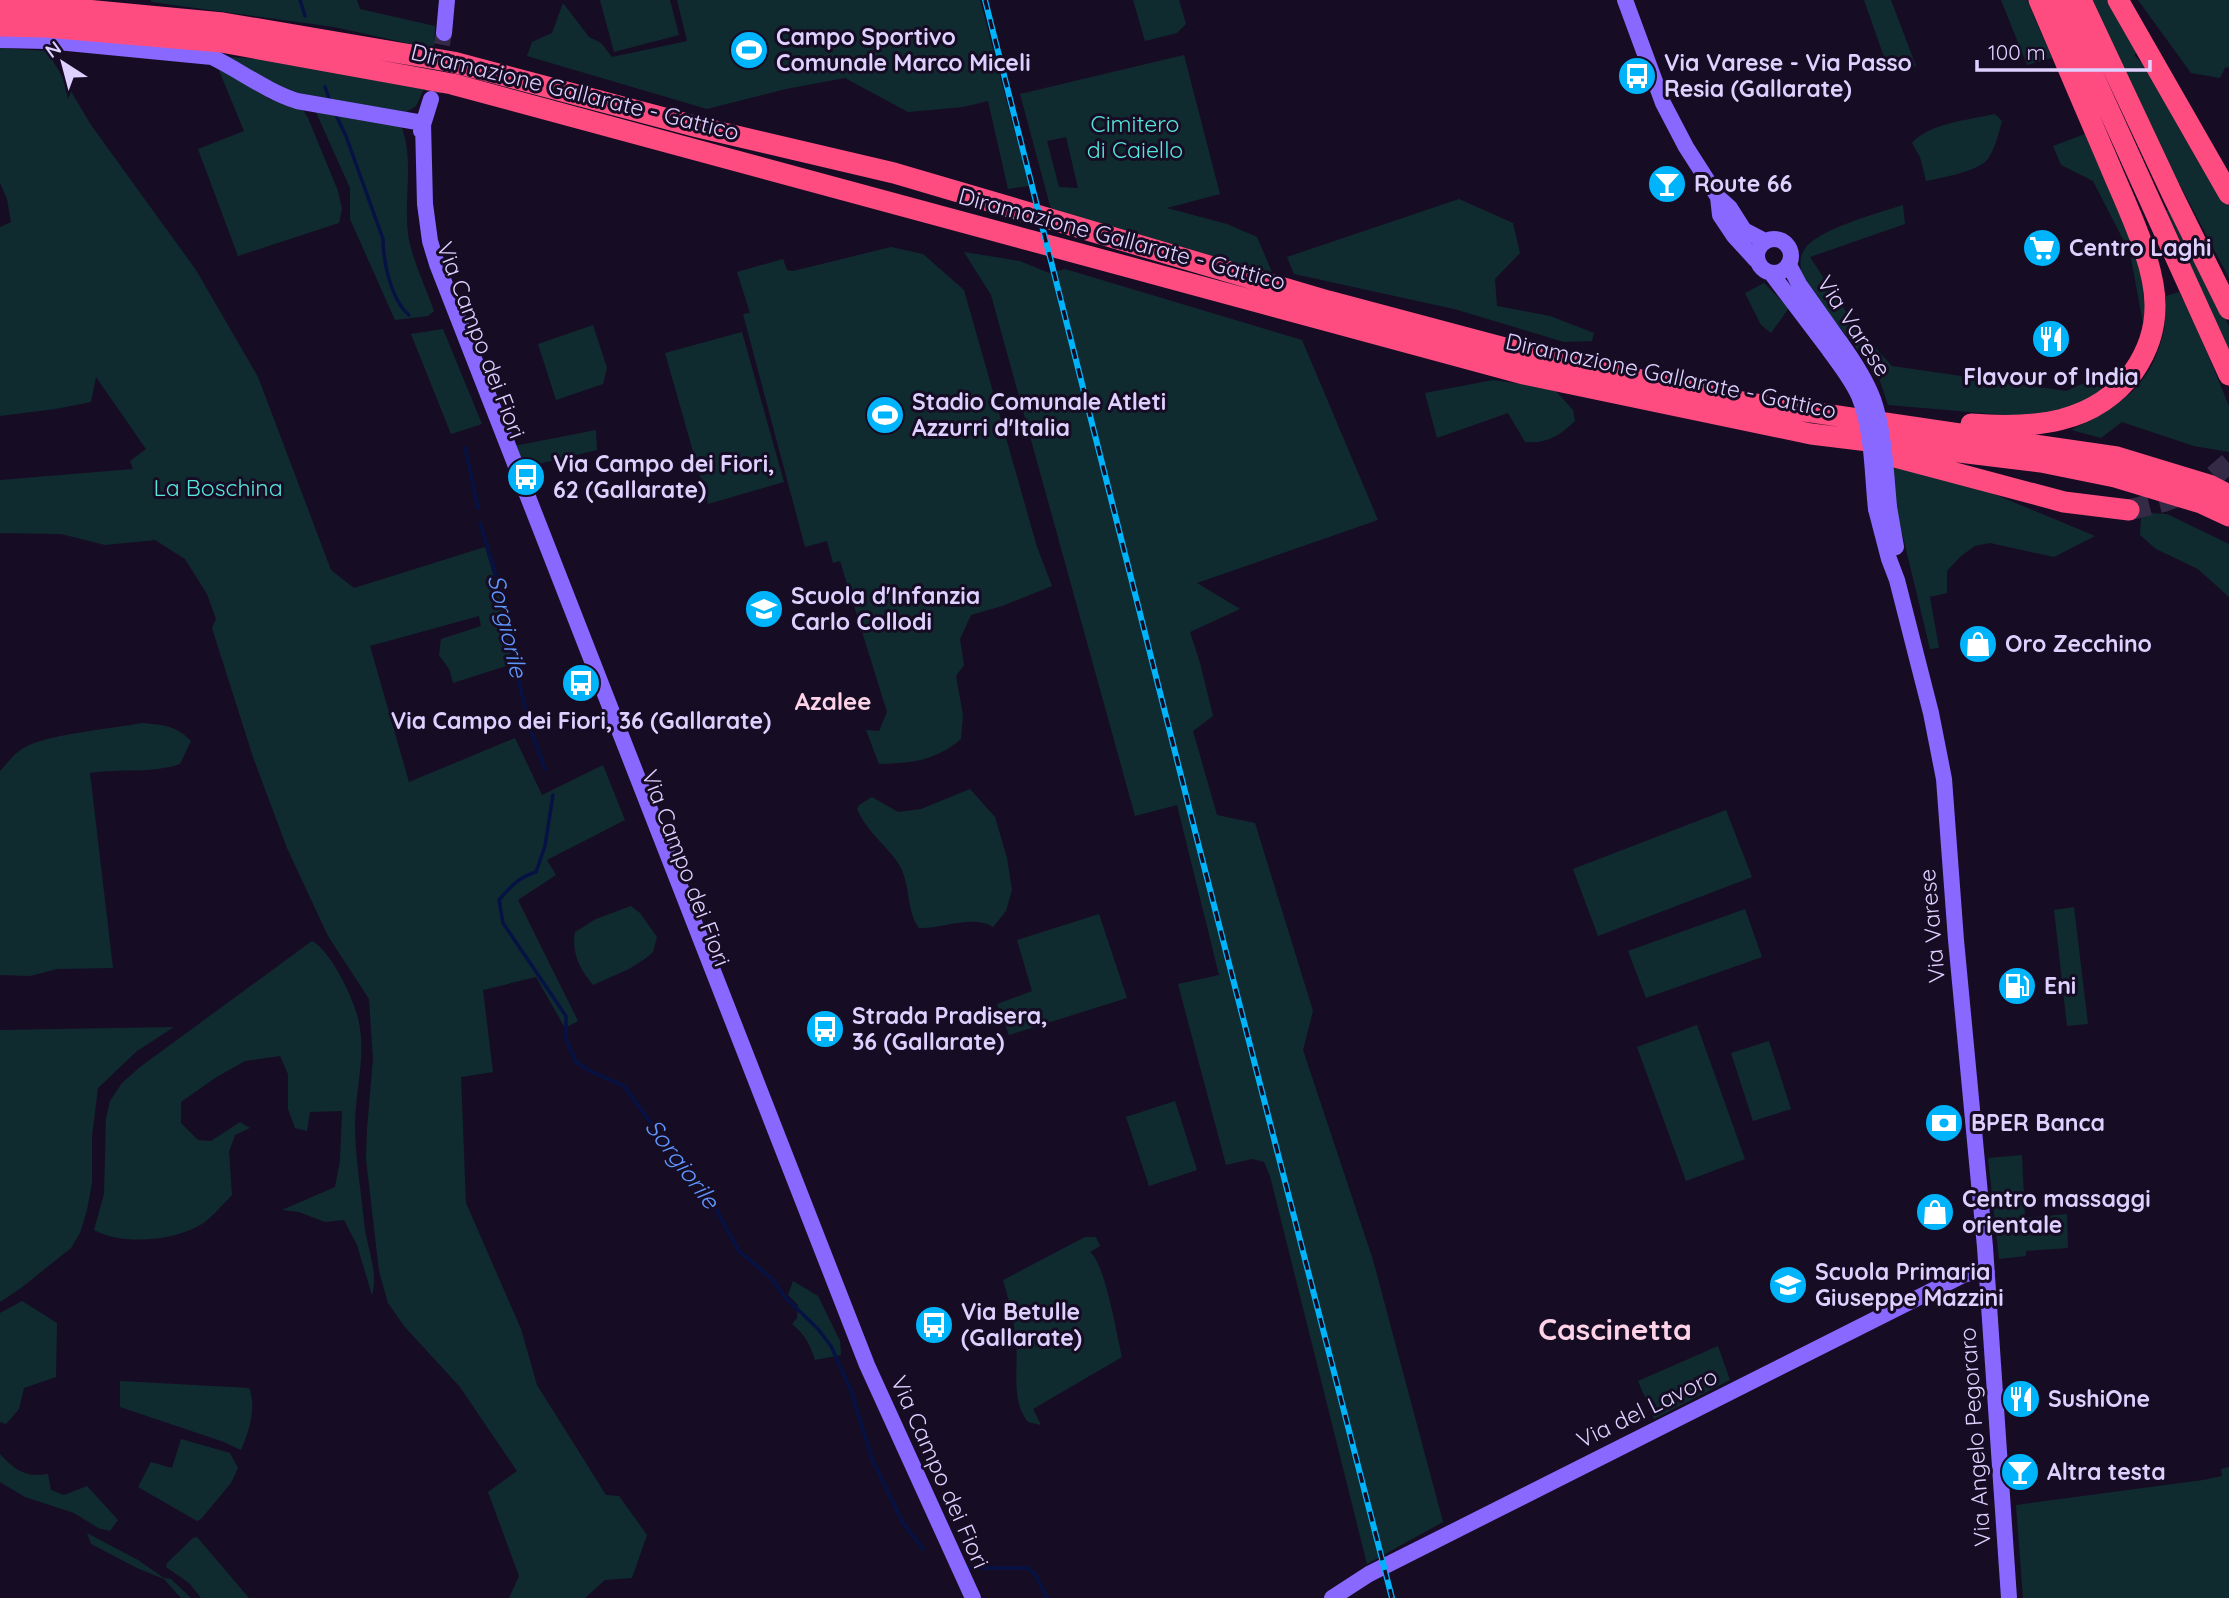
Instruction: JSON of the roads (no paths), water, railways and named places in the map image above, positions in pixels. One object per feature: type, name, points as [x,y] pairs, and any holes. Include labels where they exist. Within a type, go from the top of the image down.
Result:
[{"type":"highway","points":[[1729,400],[1889,411],[1974,424],[2036,425],[2079,415],[2094,408],[2112,396],[2129,377],[2144,356],[2150,340],[2155,307],[2154,285],[2126,205],[2039,0]]},
{"type":"highway","points":[[2059,0],[2229,375]]},
{"type":"highway","points":[[2081,0],[2229,309]]},
{"type":"highway","points":[[2118,0],[2229,194]]},
{"type":"highway","name":"Diramazione Gallarate - Gattico","points":[[0,5],[44,6],[223,23],[453,62],[698,127],[894,173],[1381,315],[1527,354],[1729,400],[2118,457],[2205,494],[2229,516]]},
{"type":"highway","name":"Diramazione Gallarate - Gattico","points":[[0,26],[46,27],[221,42],[452,84],[1511,371],[1811,434],[2041,462],[2205,494],[2229,495]]},
{"type":"highway","points":[[1811,434],[2037,496],[2129,510]]},
{"type":"street","points":[[444,33],[447,0]]},
{"type":"street","points":[[1625,0],[1671,119],[1686,147],[1718,197],[1730,208],[1744,230],[1765,241]]},
{"type":"street","points":[[0,40],[47,41],[212,57],[234,67],[277,94],[297,101],[423,123]]},
{"type":"street","name":"Via Campo dei Fiori","points":[[431,99],[423,123],[425,204],[430,241],[437,264],[867,1366],[972,1598]]},
{"type":"street","points":[[1718,197],[1720,215],[1761,268],[1770,274],[1782,272],[1789,265],[1791,256],[1786,244],[1774,239],[1765,241],[1757,250],[1756,260]]},
{"type":"street","name":"Via Varese","points":[[1789,265],[1835,346]]},
{"type":"street","name":"Via Varese","points":[[1770,274],[1835,346],[1857,365],[1874,400],[1880,426],[1882,508],[1899,559],[1897,580],[1931,713],[1944,779],[1955,940],[1987,1272]]},
{"type":"street","name":"Via del Lavoro","points":[[1332,1598],[1390,1563],[1965,1274],[1987,1272]]},
{"type":"street","name":"Via Angelo Pegoraro","points":[[1987,1272],[2009,1598]]},
{"type":"waterway","name":"Sorgiorile","points":[[300,0],[305,16]]},
{"type":"waterway","name":"Sorgiorile","points":[[325,87],[330,101]]},
{"type":"waterway","name":"Sorgiorile","points":[[336,115],[383,239],[386,269],[393,290],[409,315]]},
{"type":"waterway","name":"Sorgiorile","points":[[465,448],[478,508]]},
{"type":"waterway","name":"Sorgiorile","points":[[480,523],[504,602],[512,653],[530,728],[545,769]]},
{"type":"waterway","name":"Sorgiorile","points":[[553,795],[545,846],[536,872],[515,883],[499,900],[503,923],[566,1016],[566,1039],[576,1062],[624,1086],[675,1156],[690,1174],[709,1190],[739,1251],[771,1278],[784,1296],[818,1329],[831,1346],[851,1391],[872,1459],[903,1523],[923,1549]]},
{"type":"waterway","name":"Sorgiorile","points":[[966,1568],[1028,1568],[1035,1574],[1047,1598]]},
{"type":"tunnel","points":[[433,92],[444,33]]},
{"type":"tunnel","points":[[2129,510],[2165,501],[2201,487],[2229,463]]},
{"type":"railway","points":[[985,0],[1392,1598]]},
{"type":"place","name":"Campo Sportivo Comunale Marco Miceli","points":[[749,50]]},
{"type":"place","name":"Via Varese - Via Passo Resia (Gallarate)","points":[[1637,76]]},
{"type":"place","name":"Route 66","points":[[1667,184]]},
{"type":"place","name":"Centro Laghi","points":[[2042,248]]},
{"type":"place","name":"Flavour of India","points":[[2051,339]]},
{"type":"place","name":"Stadio Comunale Atleti Azzurri d'Italia","points":[[885,415]]},
{"type":"place","name":"Via Campo dei Fiori, 62 (Gallarate)","points":[[526,477]]},
{"type":"place","name":"Scuola d'Infanzia Carlo Collodi","points":[[764,609]]},
{"type":"place","name":"Oro Zecchino","points":[[1978,644]]},
{"type":"place","name":"Via Campo dei Fiori, 36 (Gallarate)","points":[[581,683]]},
{"type":"place","name":"Eni","points":[[2017,986]]},
{"type":"place","name":"Strada Pradisera, 36 (Gallarate)","points":[[825,1029]]},
{"type":"place","name":"BPER Banca","points":[[1944,1123]]},
{"type":"place","name":"Centro massaggi orientale","points":[[1935,1212]]},
{"type":"place","name":"Scuola Primaria Giuseppe Mazzini","points":[[1788,1285]]},
{"type":"place","name":"Via Betulle (Gallarate)","points":[[934,1325]]},
{"type":"place","name":"SushiOne","points":[[2021,1399]]},
{"type":"place","name":"Altra testa","points":[[2020,1472]]},
{"type":"district","name":"Azalee","points":[[833,702]]},
{"type":"district","name":"Cascinetta","points":[[1615,1330]]},
{"type":"park label","name":"Cimitero di Caiello","points":[[1135,137]]},
{"type":"park label","name":"La Boschina","points":[[218,488]]}]
